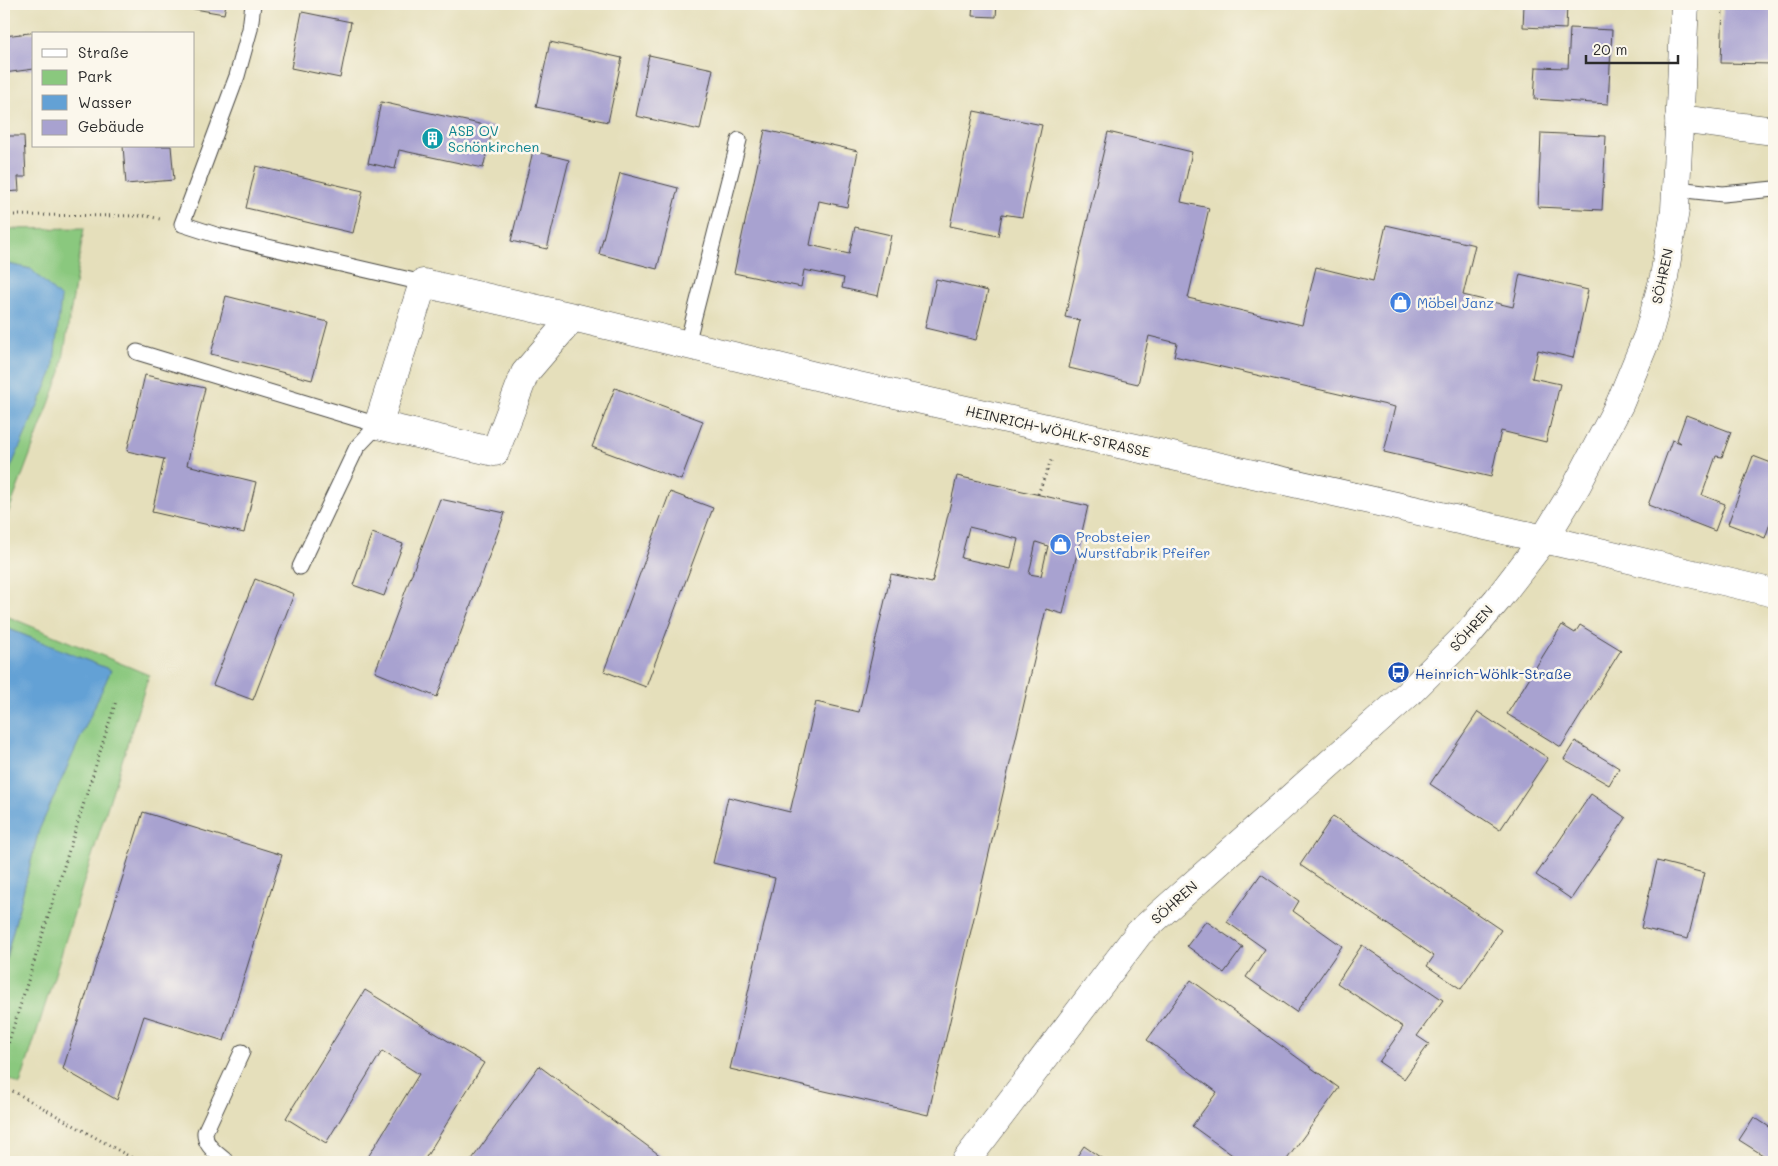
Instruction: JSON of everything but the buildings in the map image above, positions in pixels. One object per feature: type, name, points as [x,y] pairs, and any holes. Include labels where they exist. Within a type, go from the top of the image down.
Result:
[{"type":"street","name":"SÖHREN","points":[[965,1162],[1139,933],[1408,694],[1468,634],[1544,539],[1578,485],[1620,403],[1648,335],[1664,278],[1675,210],[1685,4]]},
{"type":"street","points":[[1680,119],[1774,132]]},
{"type":"street","points":[[423,283],[378,425],[495,452],[525,374],[573,317]]},
{"type":"street","name":"HEINRICH-WÖHLK-STRASSE","points":[[423,283],[687,344],[832,380],[1544,539],[1774,593]]},
{"type":"lane","points":[[252,4],[250,29],[237,76],[182,224],[216,235],[423,283]]},
{"type":"lane","points":[[687,344],[739,140]]},
{"type":"lane","points":[[1676,189],[1723,194],[1774,188]]},
{"type":"lane","points":[[137,352],[378,425],[357,447],[300,567]]},
{"type":"lane","points":[[227,1162],[208,1146],[205,1138],[242,1052]]},
{"type":"path","points":[[4,215],[147,216],[182,224]]},
{"type":"path","points":[[1038,494],[1048,471],[1060,431]]},
{"type":"path","points":[[4,1057],[116,701]]},
{"type":"path","points":[[4,1086],[139,1162]]},
{"type":"green space","points":[[84,228],[61,372],[4,524],[4,483],[9,470],[31,269],[4,263],[4,229]]},
{"type":"green space","points":[[4,615],[149,675],[20,1085],[4,1076],[4,966],[39,830],[110,670],[4,627]]},
{"type":"water","points":[[4,263],[31,269],[61,298],[53,371],[4,483]]},
{"type":"water","points":[[4,627],[111,670],[39,830],[4,966]]},
{"type":"place","name":"ASB OV Schönkirchen","points":[[432,138]]},
{"type":"place","name":"Möbel Janz","points":[[1401,302]]},
{"type":"place","name":"Probsteier Wurstfabrik Pfeifer","points":[[1060,544]]},
{"type":"place","name":"Heinrich-Wöhlk-Straße","points":[[1399,673]]}]
